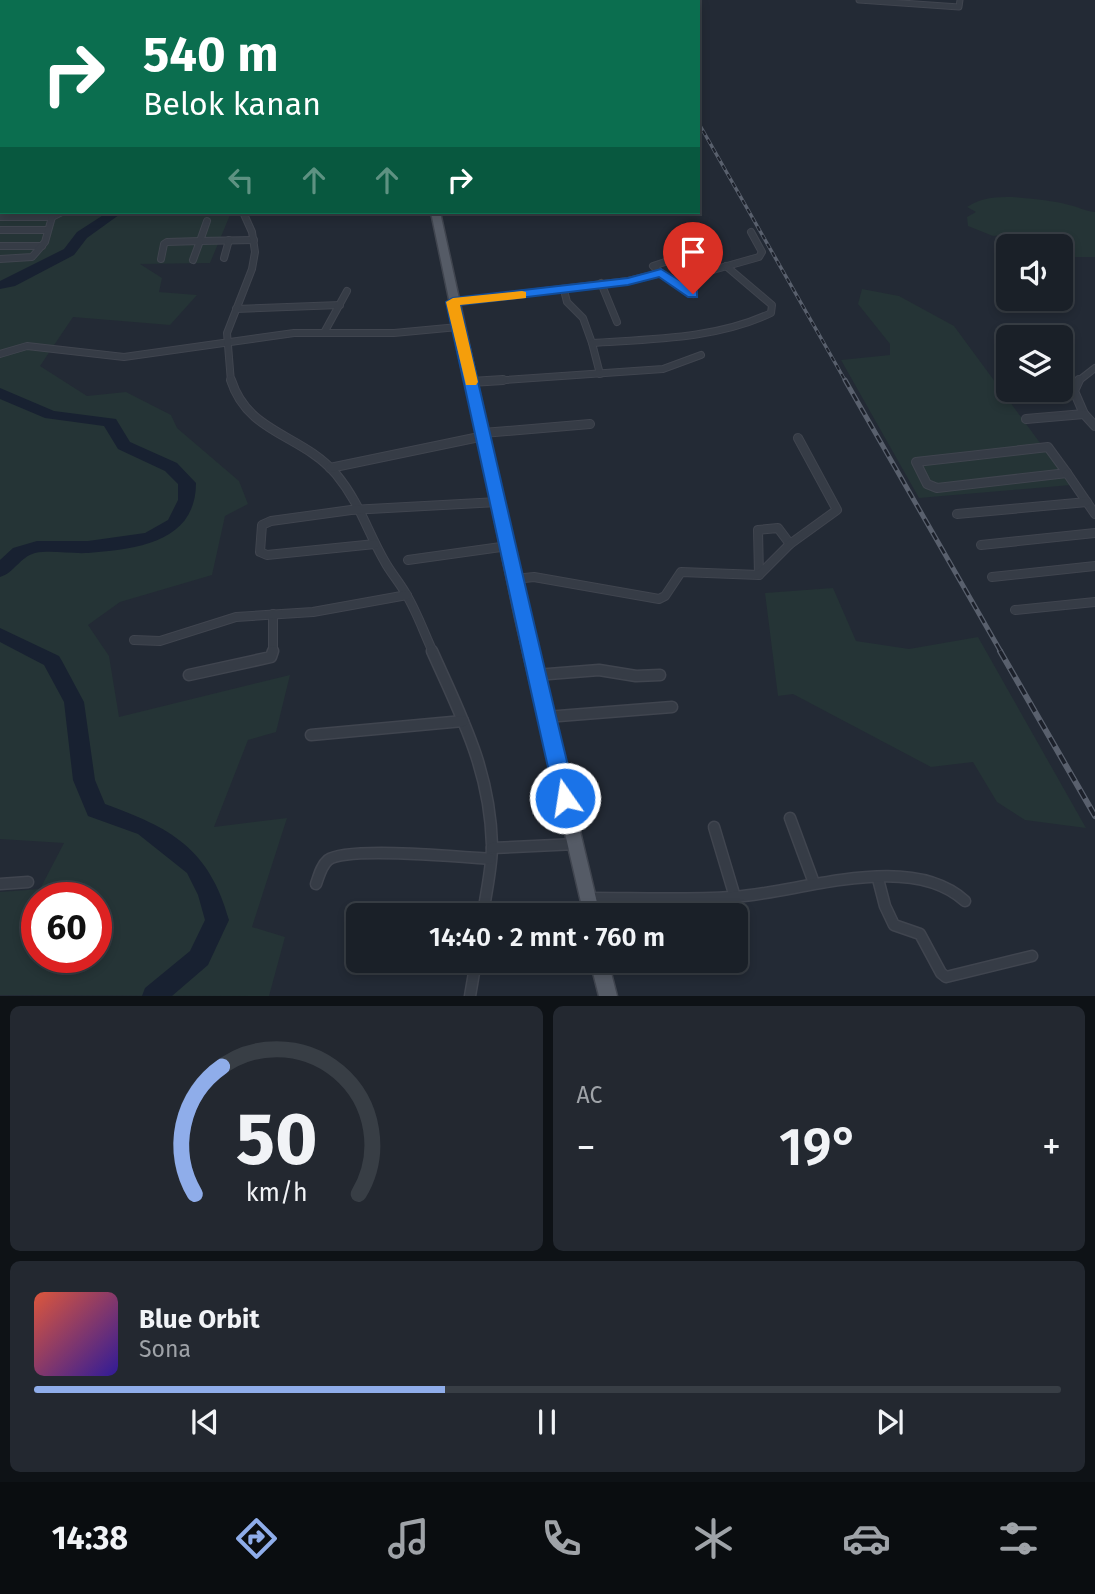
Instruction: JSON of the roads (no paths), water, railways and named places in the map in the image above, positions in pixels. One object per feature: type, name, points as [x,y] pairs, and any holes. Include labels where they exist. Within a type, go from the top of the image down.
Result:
[{"type":"main road","points":[[435,214],[536,675],[590,903]]},
{"type":"main road","points":[[601,973],[608,996]]},
{"type":"street","points":[[859,0],[959,7],[959,0]]},
{"type":"street","points":[[0,217],[52,217],[58,214]]},
{"type":"street","points":[[244,214],[254,240],[252,269],[228,327],[230,382],[244,408],[260,423],[315,452],[330,468],[362,511],[375,544],[407,595],[477,751],[488,794],[491,854],[485,903]]},
{"type":"street","points":[[0,259],[29,258],[42,246],[52,217]]},
{"type":"street","points":[[193,260],[207,221]]},
{"type":"street","points":[[0,230],[47,230]]},
{"type":"street","points":[[674,281],[762,255],[751,232]]},
{"type":"street","points":[[224,258],[229,240]]},
{"type":"street","points":[[161,259],[164,244],[167,243],[254,240]]},
{"type":"street","points":[[0,246],[42,246]]},
{"type":"street","points":[[668,261],[653,266],[693,294]]},
{"type":"street","points":[[592,343],[748,324],[771,313],[772,305],[726,266]]},
{"type":"street","points":[[453,302],[564,290],[628,281],[661,273]]},
{"type":"street","points":[[601,283],[617,322]]},
{"type":"street","points":[[564,290],[567,302],[583,318],[600,374]]},
{"type":"street","points":[[326,331],[347,291]]},
{"type":"street","points":[[236,309],[340,305]]},
{"type":"street","points":[[0,354],[27,346],[124,357],[326,331],[394,333],[458,327]]},
{"type":"street","points":[[471,382],[663,369],[701,355]]},
{"type":"street","points":[[1095,368],[1077,381],[1074,391],[1084,414],[1095,426]]},
{"type":"street","points":[[1026,418],[1084,414]]},
{"type":"street","points":[[330,468],[483,434],[590,424]]},
{"type":"street","points":[[515,579],[534,577],[659,599],[665,596],[681,572],[759,575],[790,544],[837,510],[798,438]]},
{"type":"street","points":[[1067,473],[937,488],[927,484],[916,462],[1048,447],[1067,473],[1095,514]]},
{"type":"street","points":[[375,544],[267,555],[260,552],[262,525],[267,522],[362,511],[498,502]]},
{"type":"street","points":[[957,514],[1087,502]]},
{"type":"street","points":[[759,575],[758,530],[781,527],[785,529],[790,544]]},
{"type":"street","points":[[981,545],[1095,533]]},
{"type":"street","points":[[408,560],[508,546]]},
{"type":"street","points":[[992,577],[1095,566]]},
{"type":"street","points":[[134,640],[160,641],[236,617],[313,612],[407,595]]},
{"type":"street","points":[[1015,610],[1095,602]]},
{"type":"street","points":[[189,675],[271,657],[273,614]]},
{"type":"street","points":[[536,675],[599,670],[636,676],[660,675]]},
{"type":"street","points":[[546,718],[672,707]]},
{"type":"street","points":[[311,735],[463,721]]},
{"type":"street","points":[[790,818],[814,883]]},
{"type":"street","points":[[714,827],[735,897]]},
{"type":"street","points":[[316,884],[323,864],[338,856],[403,853],[491,854],[576,844]]},
{"type":"street","points":[[589,898],[735,897],[849,878],[923,878],[953,890],[965,901]]},
{"type":"street","points":[[878,879],[891,922],[899,929],[914,930],[920,934],[941,973],[946,977],[1032,956]]},
{"type":"street","points":[[0,884],[28,881]]},
{"type":"street","points":[[470,996],[475,973]]},
{"type":"waterway","points":[[0,285],[10,283],[69,252],[82,235],[113,214]]},
{"type":"waterway","points":[[0,393],[51,415],[110,422],[124,445],[171,467],[187,483],[187,500],[175,523],[150,538],[88,547],[37,547],[19,552],[0,571]]},
{"type":"waterway","points":[[0,634],[52,661],[74,702],[84,780],[96,810],[146,828],[195,867],[210,894],[217,920],[199,958],[154,996]]},
{"type":"railway","points":[[700,126],[846,382]]},
{"type":"railway","points":[[845,380],[1001,652]]},
{"type":"railway","points":[[1000,651],[1095,816]]}]
